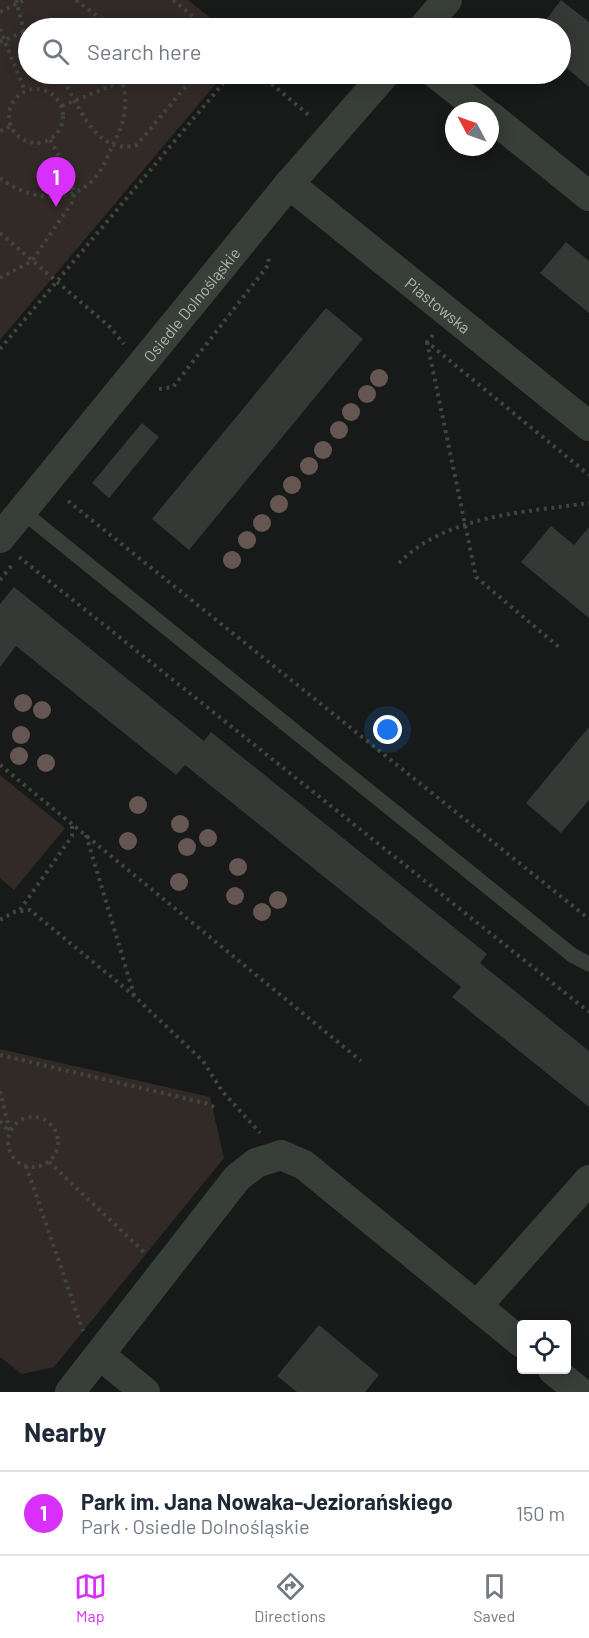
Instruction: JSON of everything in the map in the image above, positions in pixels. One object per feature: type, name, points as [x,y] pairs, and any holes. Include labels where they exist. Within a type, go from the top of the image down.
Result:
[{"type":"street","points":[[432,18],[447,0]]},
{"type":"street","name":"Osiedle Dolnośląskie","points":[[9,548],[23,512],[289,184],[376,84]]},
{"type":"street","points":[[449,84],[472,102]]},
{"type":"street","points":[[499,123],[589,196]]},
{"type":"street","name":"Piastowska","points":[[289,184],[589,426]]},
{"type":"street","points":[[70,1392],[92,1343],[237,1178],[256,1163],[281,1155],[304,1165],[517,1339]]},
{"type":"street","points":[[477,1306],[589,1180]]},
{"type":"street","points":[[92,1343],[145,1392]]},
{"type":"street","points":[[558,1374],[580,1392]]},
{"type":"lane","points":[[23,512],[572,955],[589,964]]},
{"type":"path","points":[[0,12],[24,0]]},
{"type":"path","points":[[76,0],[100,18]]},
{"type":"path","points":[[172,0],[194,18]]},
{"type":"path","points":[[16,2],[20,18]]},
{"type":"path","points":[[0,29],[18,73]]},
{"type":"path","points":[[0,42],[18,35]]},
{"type":"path","points":[[22,84],[25,91]]},
{"type":"path","points":[[67,84],[86,123],[119,147],[137,145],[188,84]]},
{"type":"path","points":[[62,106],[111,84]]},
{"type":"path","points":[[0,178],[26,193],[51,198],[75,193],[98,175],[114,144],[127,112],[123,84]]},
{"type":"path","points":[[0,349],[223,84]]},
{"type":"path","points":[[272,84],[332,134]]},
{"type":"path","points":[[42,89],[50,92],[62,106],[64,113],[61,128],[50,139],[32,143],[16,134],[11,126],[9,118],[13,102],[25,91],[42,89]]},
{"type":"path","points":[[0,131],[11,126]]},
{"type":"path","points":[[0,278],[32,261],[73,201],[75,193],[50,139]]},
{"type":"path","points":[[0,232],[55,282],[110,327],[130,351]]},
{"type":"path","points":[[156,390],[173,387],[269,264],[266,245]]},
{"type":"path","points":[[427,342],[450,313]]},
{"type":"path","points":[[427,342],[589,475]]},
{"type":"path","points":[[427,342],[476,577],[560,648]]},
{"type":"path","points":[[62,496],[589,919]]},
{"type":"path","points":[[399,563],[409,552],[441,533],[511,514],[589,503]]},
{"type":"path","points":[[9,548],[589,1012]]},
{"type":"path","points":[[0,765],[361,1061]]},
{"type":"path","points":[[19,911],[72,836],[72,824]]},
{"type":"path","points":[[86,835],[136,998]]},
{"type":"path","points":[[0,920],[19,911],[30,910],[136,998],[203,1061],[222,1091],[281,1155]]},
{"type":"path","points":[[0,1055],[205,1103],[218,1109]]},
{"type":"path","points":[[0,1091],[10,1132]]},
{"type":"path","points":[[29,1117],[46,1120],[52,1125],[58,1140],[58,1148],[49,1161],[34,1167],[26,1166],[13,1157],[8,1141],[15,1125],[29,1117]]},
{"type":"path","points":[[0,1121],[10,1132]]},
{"type":"path","points":[[49,1161],[146,1253]]},
{"type":"path","points":[[26,1166],[92,1343]]},
{"type":"shaded area","points":[[0,0],[188,0],[210,18],[18,18],[18,84],[216,84],[0,340]]},
{"type":"shaded area","points":[[0,775],[65,828],[14,890],[0,878]]},
{"type":"shaded area","points":[[0,1049],[210,1097],[224,1158],[54,1367],[22,1374],[0,1357]]},
{"type":"building","points":[[561,0],[589,22],[589,87],[571,72],[571,18],[548,18]]},
{"type":"building","points":[[566,242],[589,261],[589,313],[540,273]]},
{"type":"building","points":[[326,308],[363,339],[189,550],[152,519]]},
{"type":"building","points":[[142,423],[159,437],[109,498],[92,483]]},
{"type":"building","points":[[551,526],[574,545],[589,527],[589,618],[521,562]]},
{"type":"building","points":[[14,587],[204,741],[211,732],[487,954],[480,963],[589,1051],[589,1107],[452,997],[461,987],[185,765],[176,775],[16,646],[0,667],[0,604]]},
{"type":"building","points":[[589,727],[589,800],[561,833],[526,803]]},
{"type":"building","points":[[319,1325],[379,1375],[365,1392],[297,1392],[277,1376]]},
{"type":"place","name":"Park im. Jana Nowaka-Jeziorańskiego","points":[[56,207]]}]
